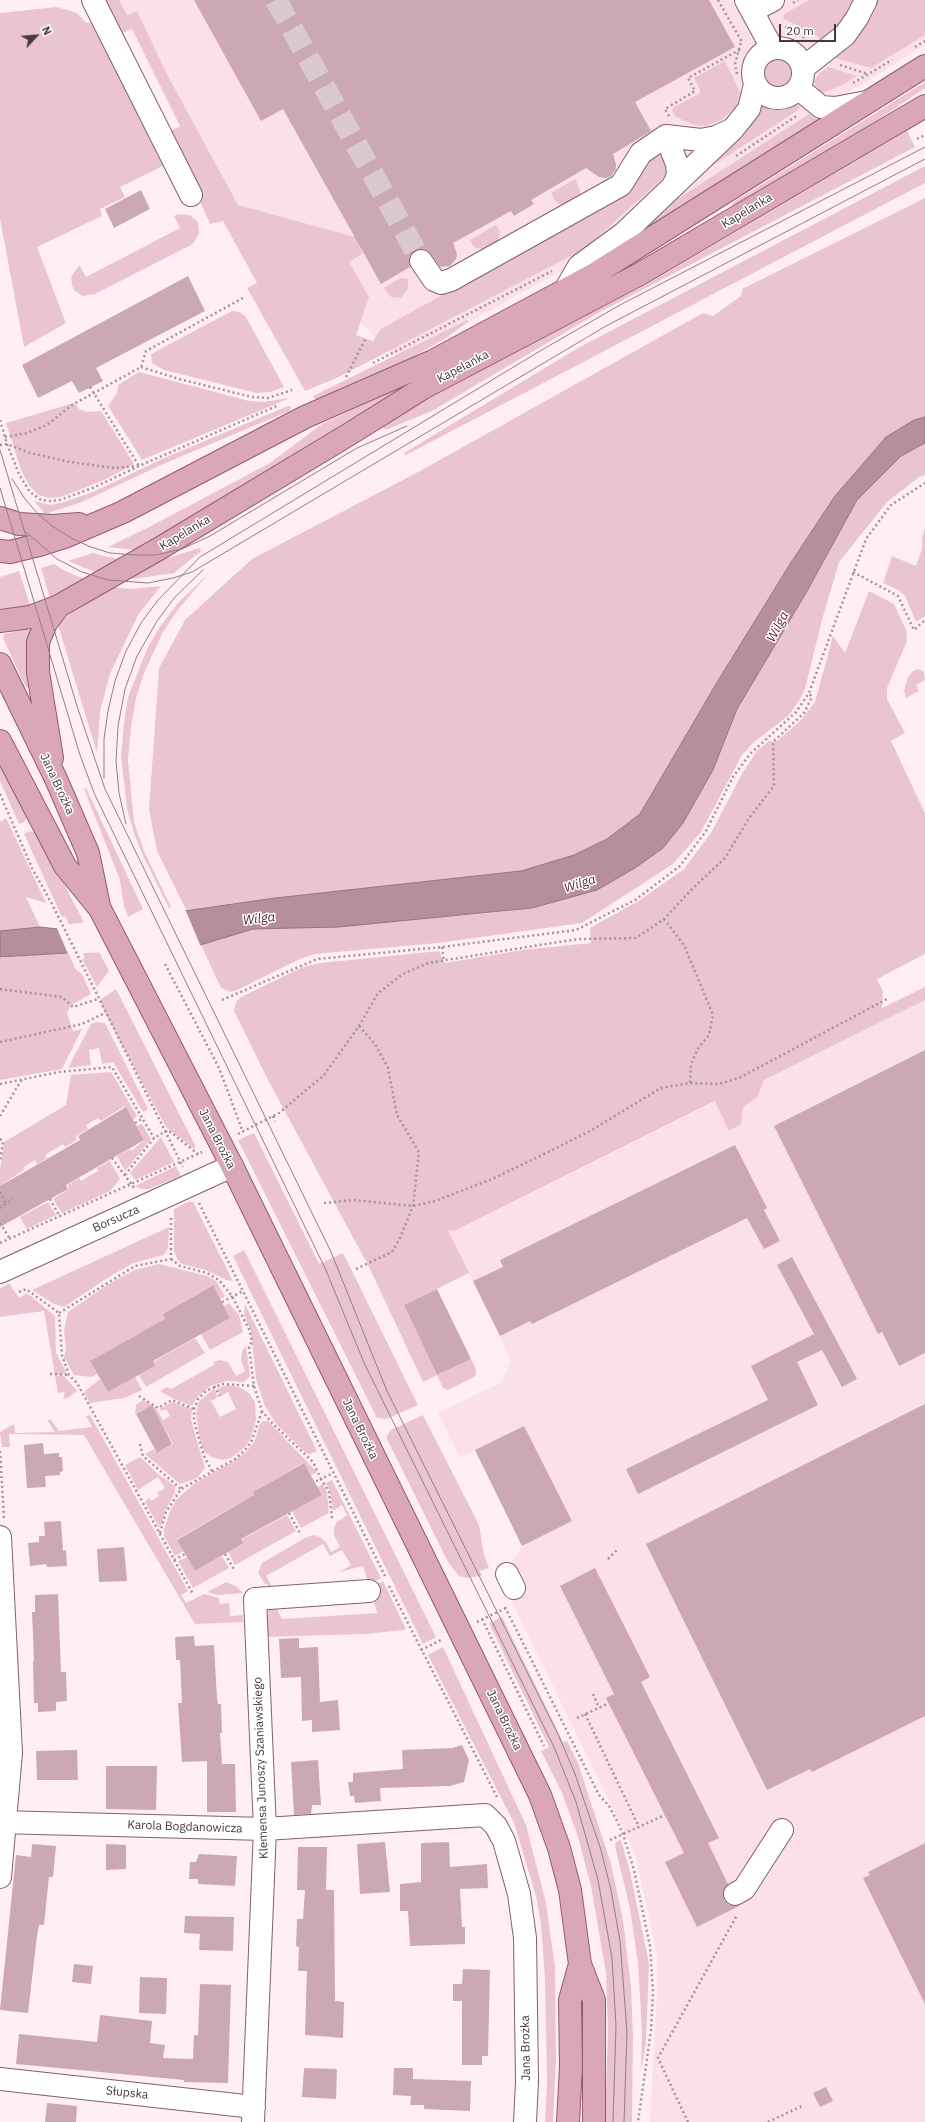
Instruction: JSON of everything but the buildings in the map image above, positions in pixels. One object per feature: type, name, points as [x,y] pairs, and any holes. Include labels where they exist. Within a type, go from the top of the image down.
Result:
[{"type":"main road","name":"Kapelanka","points":[[3,554],[46,543],[96,524],[137,505],[305,417],[433,361],[564,292],[925,66]]},
{"type":"main road","name":"Kapelanka","points":[[0,621],[30,617],[59,606],[162,547],[423,388],[640,274],[925,106]]},
{"type":"main road","points":[[0,518],[19,524],[96,524]]},
{"type":"main road","points":[[56,779],[38,672],[38,642],[46,623],[59,606]]},
{"type":"main road","name":"Jana Brożka","points":[[0,664],[56,779],[88,853],[100,909]]},
{"type":"main road","name":"Jana Brożka","points":[[0,741],[65,866],[100,909],[232,1166],[540,1795],[559,1848],[570,1890],[580,1964],[594,2000],[594,2122]]},
{"type":"main road","name":"Jana Brożka","points":[[568,2122],[571,2067],[570,2000],[580,1964]]},
{"type":"street","points":[[93,0],[191,195]]},
{"type":"street","points":[[772,48],[749,6],[773,0]]},
{"type":"street","points":[[747,81],[767,96],[776,98],[792,94],[800,78],[845,34],[857,18],[866,0]]},
{"type":"street","points":[[564,292],[580,266],[624,233],[732,129],[749,108],[747,81],[759,55],[772,48],[779,47],[792,51],[801,61],[800,78],[815,104],[821,107],[835,108],[871,100]]},
{"type":"street","points":[[668,127],[701,140],[716,137],[732,129]]},
{"type":"street","points":[[668,127],[677,164],[678,175],[674,184]]},
{"type":"street","points":[[421,261],[429,276],[441,283],[451,280],[621,185],[641,153],[668,127]]},
{"type":"street","name":"Borsucza","points":[[0,1272],[232,1166]]},
{"type":"street","points":[[0,1537],[11,1753],[3,1822],[0,1877]]},
{"type":"street","name":"Klemensa Junoszy Szaniawskiego","points":[[253,2114],[265,1829],[255,1599],[381,1584]]},
{"type":"street","name":"Karola Bogdanowicza","points":[[3,1822],[265,1829],[493,1810]]},
{"type":"street","name":"Jana Brożka","points":[[493,1810],[496,1826],[504,1841],[518,1894],[525,1938],[527,2082],[525,2122]]},
{"type":"street","points":[[740,1891],[782,1830]]},
{"type":"street","name":"Słupska","points":[[0,2079],[253,2114]]},
{"type":"path","points":[[912,48],[925,41]]},
{"type":"path","points":[[741,42],[741,49],[735,64],[747,81]]},
{"type":"path","points":[[668,127],[665,109],[695,91],[688,78],[741,49]]},
{"type":"path","points":[[849,85],[893,60]]},
{"type":"path","points":[[731,160],[815,104]]},
{"type":"path","points":[[917,139],[925,135]]},
{"type":"path","points":[[369,365],[553,270]]},
{"type":"path","points":[[5,437],[27,433],[47,425],[72,404],[141,367],[146,352],[244,298]]},
{"type":"path","points":[[351,375],[345,378],[366,338]]},
{"type":"path","points":[[141,367],[179,379],[252,397],[268,398],[292,390]]},
{"type":"path","points":[[90,387],[139,466]]},
{"type":"path","points":[[0,420],[7,444],[19,474],[30,492],[41,500],[60,500],[95,487],[139,466],[282,404]]},
{"type":"path","points":[[0,445],[7,444],[30,453],[70,462],[114,468],[139,466]]},
{"type":"path","points":[[222,1000],[317,958],[442,947],[576,930],[635,900],[680,866],[706,831],[733,777],[750,754],[796,712],[809,693],[866,539],[891,506],[925,483]]},
{"type":"path","points":[[853,572],[898,596],[914,630],[925,620]]},
{"type":"path","points":[[236,1135],[273,1116],[324,1075],[359,1026],[378,993],[403,974],[428,963],[444,960],[580,939],[636,938],[664,919],[694,887],[725,858],[748,818],[774,786],[773,742],[804,713],[812,697],[809,693]]},
{"type":"path","points":[[0,794],[32,868],[52,904],[183,1168]]},
{"type":"path","points":[[664,919],[684,945],[713,1015],[709,1035],[699,1047],[691,1064],[690,1083]]},
{"type":"path","points":[[442,947],[444,960]]},
{"type":"path","points":[[165,964],[219,1068],[243,1132]]},
{"type":"path","points":[[0,989],[62,997],[73,1007],[98,999]]},
{"type":"path","points":[[324,1203],[353,1200],[413,1206],[435,1201],[492,1179],[590,1131],[661,1088],[690,1083],[719,1084],[739,1078],[887,1000]]},
{"type":"path","points":[[0,1042],[82,1024],[105,1013]]},
{"type":"path","points":[[356,1269],[392,1252],[400,1238],[413,1206],[420,1152],[397,1116],[388,1068],[375,1044],[359,1026]]},
{"type":"path","points":[[0,1084],[59,1072],[112,1067],[154,1138]]},
{"type":"path","points":[[0,1116],[22,1079]]},
{"type":"path","points":[[273,1116],[275,1121]]},
{"type":"path","points":[[135,1124],[142,1119]]},
{"type":"path","points":[[0,1244],[198,1154],[168,1130],[164,1131],[154,1138],[125,1176]]},
{"type":"path","points":[[0,1139],[3,1141],[0,1161]]},
{"type":"path","points":[[0,1192],[6,1204]]},
{"type":"path","points":[[196,1196],[333,1473],[381,1584],[493,1810]]},
{"type":"path","points":[[50,1199],[60,1217]]},
{"type":"path","points":[[0,1208],[13,1200]]},
{"type":"path","points":[[171,1215],[171,1259]]},
{"type":"path","points":[[0,1222],[10,1239]]},
{"type":"path","points":[[59,1313],[135,1266],[171,1259],[180,1266],[207,1273],[219,1280],[232,1296],[250,1331],[252,1342],[249,1347],[254,1386],[262,1411],[273,1424],[313,1462],[329,1492],[332,1518]]},
{"type":"path","points":[[19,1292],[26,1289],[59,1313],[62,1355],[69,1375],[77,1383],[193,1594]]},
{"type":"path","points":[[222,1302],[243,1291]]},
{"type":"path","points":[[50,1374],[69,1375]]},
{"type":"path","points":[[212,1471],[204,1456],[194,1421],[194,1408],[198,1399],[214,1386],[234,1383],[254,1386]]},
{"type":"path","points":[[214,1386],[220,1396]]},
{"type":"path","points":[[139,1396],[158,1408],[172,1400],[194,1408]]},
{"type":"path","points":[[159,1533],[166,1512],[181,1489],[234,1458],[247,1448],[252,1440],[262,1411]]},
{"type":"path","points":[[140,1444],[143,1456],[181,1489]]},
{"type":"path","points":[[314,1482],[333,1473]]},
{"type":"path","points":[[289,1513],[301,1535]]},
{"type":"path","points":[[608,1559],[617,1550]]},
{"type":"path","points":[[174,1560],[185,1554]]},
{"type":"path","points":[[225,1554],[235,1571]]},
{"type":"path","points":[[508,1588],[599,1795],[608,1806],[623,1834],[634,1870],[653,1963],[651,2030],[641,2091],[638,2122]]},
{"type":"path","points":[[482,1619],[544,1746]]},
{"type":"path","points":[[593,1694],[599,1708]]},
{"type":"path","points":[[577,1718],[609,1703]]},
{"type":"path","points":[[585,1714],[639,1828]]},
{"type":"path","points":[[610,1840],[665,1815]]},
{"type":"path","points":[[688,2122],[658,2058],[747,1897],[740,1891]]},
{"type":"path","points":[[768,2122],[802,2106]]},
{"type":"shaded area","points":[[105,0],[119,0],[127,15],[137,11],[167,74],[238,205],[355,237],[363,253],[349,262],[369,297],[356,335],[373,341],[381,329],[629,191],[647,161],[657,156],[663,157],[672,170],[584,249],[339,377],[305,391],[247,288],[257,283],[223,221],[210,224],[169,132],[180,126],[132,29],[118,35]]},
{"type":"shaded area","points":[[119,0],[925,0],[925,45],[574,264],[400,361],[238,205],[167,74],[137,11],[127,15]]},
{"type":"shaded area","points":[[809,0],[855,0],[839,25],[822,42],[817,36],[783,18],[784,14]]},
{"type":"shaded area","points":[[878,0],[925,0],[925,35],[871,68],[835,58],[847,47],[870,15]]},
{"type":"shaded area","points":[[57,7],[77,13],[86,23],[92,22],[163,166],[120,187],[125,197],[100,209],[102,216],[37,247],[66,323],[24,347],[0,219],[0,13]]},
{"type":"shaded area","points":[[778,59],[788,63],[792,73],[788,83],[778,87],[768,83],[764,73],[768,63]]},
{"type":"shaded area","points":[[725,61],[740,92],[737,105],[723,119],[706,126],[694,125],[676,117],[672,111],[674,107],[699,94],[700,90],[694,78]]},
{"type":"shaded area","points":[[828,67],[857,76],[844,84],[818,95],[814,82],[819,74]]},
{"type":"shaded area","points":[[925,82],[925,88],[870,125],[733,206],[732,203]]},
{"type":"shaded area","points":[[760,105],[772,110],[783,110],[796,105],[801,106],[795,112],[692,179]]},
{"type":"shaded area","points":[[809,114],[818,120],[640,231],[674,196],[679,198]]},
{"type":"shaded area","points":[[907,131],[915,147],[598,313],[432,411],[385,430],[383,425],[430,396],[646,285]]},
{"type":"shaded area","points":[[925,166],[925,183],[406,455],[404,453],[578,348]]},
{"type":"shaded area","points":[[575,179],[580,194],[576,200],[561,205],[556,202],[551,193]]},
{"type":"shaded area","points":[[925,198],[925,417],[914,420],[886,437],[835,496],[790,564],[716,684],[640,814],[607,839],[574,855],[521,871],[275,898],[186,910],[157,851],[149,809],[159,668],[185,620],[252,559],[420,471],[703,313],[713,316],[741,296],[742,289]]},
{"type":"shaded area","points":[[178,214],[190,215],[198,222],[199,233],[193,244],[95,294],[82,296],[74,290],[71,277],[78,267],[80,266],[86,277],[180,228],[174,216]]},
{"type":"shaded area","points":[[496,225],[500,232],[498,242],[484,250],[474,247],[470,240]]},
{"type":"shaded area","points":[[400,278],[408,279],[408,289],[401,298],[391,297],[384,288]]},
{"type":"shaded area","points":[[232,311],[240,312],[246,317],[284,387],[270,392],[256,393],[164,370],[152,363],[151,354]]},
{"type":"shaded area","points":[[467,320],[468,322],[446,338],[397,366],[316,400],[313,396]]},
{"type":"shaded area","points":[[139,372],[249,401],[263,402],[290,398],[142,460],[108,406],[117,393],[118,385]]},
{"type":"shaded area","points":[[396,389],[398,390],[331,433],[134,550],[108,547],[270,463],[322,424]]},
{"type":"shaded area","points":[[74,403],[79,409],[87,412],[101,411],[134,464],[104,480],[61,497],[49,498],[38,495],[29,485],[21,470],[6,423]]},
{"type":"shaded area","points":[[291,406],[289,411],[161,465],[82,502],[45,514],[34,501],[51,505],[93,492],[162,459]]},
{"type":"shaded area","points":[[925,443],[925,475],[919,477],[887,502],[839,562],[822,620],[805,689],[799,701],[789,715],[753,743],[742,755],[701,832],[673,864],[582,923],[438,943],[315,954],[300,959],[237,990],[231,992],[221,988],[201,945],[219,938],[253,929],[482,914],[532,908],[597,890],[663,848],[683,823],[713,770],[737,709],[806,593],[857,500],[901,456]]},
{"type":"shaded area","points":[[925,527],[925,616],[916,622],[905,596],[898,590],[883,583],[892,556],[916,566],[922,549],[922,538]]},
{"type":"shaded area","points":[[200,548],[201,551],[174,573],[133,579],[132,577],[164,559]]},
{"type":"shaded area","points":[[93,553],[119,559],[97,573],[68,561]]},
{"type":"shaded area","points":[[54,564],[63,570],[84,579],[50,598],[41,568]]},
{"type":"shaded area","points":[[19,571],[30,605],[0,610],[0,577]]},
{"type":"shaded area","points":[[208,574],[177,611],[163,632],[144,673],[136,698],[131,727],[128,760],[134,822],[144,851],[171,907],[169,908],[144,858],[134,833],[127,808],[121,756],[124,723],[128,697],[147,649],[159,628],[178,603]]},
{"type":"shaded area","points":[[161,586],[138,615],[110,674],[100,712],[97,753],[58,625],[70,614],[115,587],[130,589]]},
{"type":"shaded area","points":[[869,591],[894,604],[906,630],[907,641],[887,688],[887,699],[905,733],[891,741],[925,813],[925,954],[877,979],[883,991],[882,1008],[925,987],[925,1000],[764,1080],[757,1097],[743,1107],[741,1124],[729,1131],[715,1101],[454,1231],[448,1230],[469,1273],[404,1305],[437,1375],[423,1382],[369,1267],[268,1080],[234,1011],[236,1002],[241,997],[303,967],[320,963],[439,951],[445,963],[522,950],[591,943],[590,928],[640,900],[684,869],[711,833],[743,772],[757,751],[769,741],[776,742],[800,721],[815,702],[833,636],[845,653]]},
{"type":"shaded area","points":[[27,629],[31,631],[26,652],[30,686],[27,688],[3,638],[4,634]]},
{"type":"shaded area","points":[[918,669],[924,672],[925,680],[916,685],[919,691],[906,698],[904,690],[908,677],[913,671]]},
{"type":"shaded area","points":[[0,763],[28,815],[24,822],[19,824],[0,781]]},
{"type":"shaded area","points":[[86,788],[143,909],[128,917],[124,906],[120,880],[84,789]]},
{"type":"shaded area","points":[[6,818],[46,903],[26,897],[40,927],[0,931],[0,822]]},
{"type":"shaded area","points":[[29,831],[38,833],[109,971],[97,987],[82,959],[85,958],[65,916],[62,917],[24,834]]},
{"type":"shaded area","points":[[68,952],[76,970],[82,974],[91,994],[71,1005],[67,1013],[73,1031],[82,1029],[62,1069],[0,1080],[0,958]]},
{"type":"shaded area","points":[[925,987],[925,2122],[650,2122],[657,1992],[657,1954],[635,1854],[507,1592],[512,1561],[522,1546],[475,1451],[460,1458],[438,1413],[502,1382],[511,1360],[447,1229],[454,1231],[715,1102]]},
{"type":"shaded area","points":[[116,989],[196,1147],[193,1148],[166,1127],[105,1013],[100,1000]]},
{"type":"shaded area","points":[[97,1022],[105,1023],[148,1109],[143,1112],[113,1062],[102,1064],[99,1048],[89,1050],[91,1065],[68,1068],[91,1024]]},
{"type":"shaded area","points":[[111,1072],[137,1116],[133,1120],[125,1106],[101,1121],[98,1118],[86,1125],[88,1129],[76,1136],[77,1140],[65,1147],[63,1144],[45,1155],[47,1158],[37,1164],[35,1160],[24,1167],[25,1169],[4,1183],[11,1196],[0,1189],[0,1170],[4,1142],[66,1105],[71,1075]]},
{"type":"shaded area","points":[[142,1124],[151,1139],[125,1171],[117,1156],[130,1149],[132,1151],[144,1140],[136,1126]]},
{"type":"shaded area","points":[[254,1133],[319,1264],[343,1253],[418,1405],[386,1419],[377,1418],[238,1140]]},
{"type":"shaded area","points":[[161,1137],[174,1162],[135,1180],[130,1173]]},
{"type":"shaded area","points":[[110,1161],[120,1179],[110,1191],[62,1213],[53,1199],[69,1189],[68,1185],[79,1178],[81,1181],[98,1171],[97,1168]]},
{"type":"shaded area","points":[[176,1166],[181,1176],[149,1189],[141,1189],[135,1186]]},
{"type":"shaded area","points":[[48,1202],[56,1215],[27,1229],[20,1217]]},
{"type":"shaded area","points":[[188,1202],[193,1202],[233,1281],[226,1280],[206,1270],[182,1264],[177,1259],[174,1251],[174,1209]]},
{"type":"shaded area","points":[[169,1227],[168,1248],[164,1255],[133,1263],[64,1307],[54,1304],[32,1290]]},
{"type":"shaded area","points":[[244,1250],[436,1637],[423,1644],[233,1256]]},
{"type":"shaded area","points":[[159,1264],[207,1276],[216,1281],[225,1296],[220,1299],[212,1285],[163,1314],[165,1319],[90,1361],[97,1374],[91,1377],[74,1375],[64,1357],[66,1349],[64,1330],[68,1312],[107,1285],[134,1270]]},
{"type":"shaded area","points":[[9,1283],[19,1298],[27,1293],[55,1316],[56,1353],[67,1374],[55,1375],[44,1311],[0,1317],[0,1289]]},
{"type":"shaded area","points":[[229,1303],[239,1315],[243,1332],[210,1350],[201,1334],[230,1318],[224,1306]]},
{"type":"shaded area","points":[[245,1304],[317,1451],[310,1454],[306,1453],[277,1425],[265,1406],[256,1379],[251,1331],[244,1315]]},
{"type":"shaded area","points":[[195,1338],[205,1353],[146,1387],[139,1375],[155,1366],[153,1362]]},
{"type":"shaded area","points":[[246,1346],[250,1376],[244,1382],[226,1381],[210,1386],[197,1397],[192,1406],[172,1398],[160,1391],[167,1387],[171,1389],[214,1365],[213,1362],[219,1360],[228,1362],[236,1376],[245,1371],[241,1360],[242,1351]]},
{"type":"shaded area","points":[[471,1359],[476,1369],[476,1374],[474,1377],[448,1390],[443,1388],[437,1375]]},
{"type":"shaded area","points":[[55,1376],[64,1376],[77,1391],[68,1398],[63,1399],[65,1392],[58,1393]]},
{"type":"shaded area","points":[[135,1377],[142,1390],[124,1398],[90,1403],[84,1392],[100,1379],[108,1392]]},
{"type":"shaded area","points":[[230,1385],[241,1388],[250,1394],[255,1403],[256,1420],[251,1438],[246,1446],[231,1458],[222,1460],[211,1457],[204,1451],[199,1436],[196,1412],[199,1401],[214,1389],[218,1397],[211,1401],[220,1417],[236,1409],[228,1392],[221,1396],[217,1388]]},
{"type":"shaded area","points":[[143,1400],[156,1408],[163,1420],[170,1416],[166,1409],[161,1411],[160,1409],[172,1402],[192,1409],[191,1420],[205,1468],[197,1478],[180,1484],[145,1454],[154,1449],[157,1453],[173,1444],[152,1406],[135,1414],[136,1405]]},
{"type":"shaded area","points":[[90,1415],[188,1591],[181,1595],[186,1603],[204,1594],[219,1598],[220,1604],[229,1603],[230,1616],[243,1615],[243,1622],[195,1624],[84,1435],[9,1434],[10,1447],[2,1447],[0,1432],[14,1424],[15,1433],[55,1432],[47,1420],[51,1420],[59,1431],[92,1427],[86,1416]]},
{"type":"shaded area","points":[[423,1415],[479,1525],[484,1555],[489,1568],[480,1571],[482,1576],[466,1578],[459,1576],[448,1562],[386,1437],[391,1430]]},
{"type":"shaded area","points":[[263,1421],[268,1421],[317,1472],[311,1475],[303,1463],[253,1492],[254,1495],[177,1539],[184,1551],[175,1556],[164,1536],[164,1529],[176,1500],[195,1483],[232,1462],[247,1451],[255,1440],[260,1424]]},
{"type":"shaded area","points":[[140,1457],[158,1474],[175,1486],[175,1493],[166,1509],[161,1526],[159,1527],[145,1502],[149,1498],[151,1501],[159,1496],[157,1493],[165,1488],[158,1477],[138,1490],[125,1465]]},
{"type":"shaded area","points":[[332,1480],[381,1578],[369,1585],[363,1566],[340,1572],[351,1565],[342,1550],[330,1556],[323,1544],[266,1576],[272,1587],[264,1583],[258,1573],[262,1563],[305,1538],[313,1535],[320,1537],[326,1542],[331,1552],[340,1547],[334,1535],[334,1527],[337,1522],[347,1515],[342,1505],[333,1511],[330,1492],[326,1483]]},
{"type":"shaded area","points":[[323,1484],[327,1493],[329,1513],[301,1528],[292,1511],[322,1495],[317,1487]]},
{"type":"shaded area","points":[[287,1515],[296,1531],[235,1565],[228,1552],[244,1543],[242,1539]]},
{"type":"shaded area","points":[[222,1556],[229,1568],[193,1588],[178,1561],[187,1557],[195,1571]]},
{"type":"shaded area","points":[[383,1581],[406,1629],[404,1630],[366,1634],[262,1637],[266,1613],[275,1605],[282,1619],[377,1613],[370,1587]]},
{"type":"shaded area","points":[[226,1582],[236,1586],[243,1593],[218,1595],[207,1592]]},
{"type":"shaded area","points":[[502,1617],[563,1742],[567,1741],[578,1763],[611,1864],[623,1920],[631,1987],[633,2036],[632,2122],[605,2122],[608,2030],[606,1973],[591,1886],[578,1837],[562,1793],[541,1751],[549,1747],[489,1623]]},
{"type":"shaded area","points":[[443,1647],[526,1825],[546,1903],[555,1967],[556,2058],[553,2122],[545,2122],[547,2081],[545,1978],[541,1924],[536,1896],[514,1823],[428,1655]]},
{"type":"shaded area","points":[[621,1840],[630,1872],[649,1964],[646,2042],[641,2072],[642,2031],[638,1963],[630,1909],[615,1846],[616,1842]]},
{"type":"water","name":"Wilga","points":[[925,417],[925,443],[901,456],[857,500],[806,593],[737,709],[713,770],[683,823],[663,848],[635,868],[597,890],[532,908],[338,927],[253,929],[200,945],[0,957],[0,931],[40,927],[58,929],[275,898],[521,871],[574,855],[607,839],[640,814],[716,684],[790,564],[835,496],[886,437],[914,420]]},
{"type":"pier","points":[[185,909],[201,947],[68,954],[56,926]]},
{"type":"tunnel","points":[[276,0],[421,261]]},
{"type":"tram line","points":[[104,778],[104,739],[108,711],[115,681],[126,651],[141,623],[158,600],[200,557],[540,351],[620,305],[925,147]]},
{"type":"tram line","points":[[26,532],[57,559],[82,572],[108,580],[148,583],[173,578],[192,572],[606,326],[925,159]]},
{"type":"tram line","points":[[12,479],[25,499],[38,514],[52,526],[73,539],[110,553],[156,555],[182,549],[210,536],[357,448],[407,426]]},
{"type":"tram line","points":[[0,450],[77,706],[105,789],[331,1252],[387,1391],[557,1732],[575,1774],[601,1850],[611,1890],[620,1941],[627,2032],[624,2122]]},
{"type":"tram line","points":[[0,488],[80,755],[94,793],[325,1268],[365,1365],[554,1747],[576,1802],[598,1880],[612,1958],[616,2026],[613,2122]]},
{"type":"tram line","points":[[126,824],[119,793],[116,761],[118,726],[125,689],[137,656],[157,621],[175,597],[203,570]]}]
